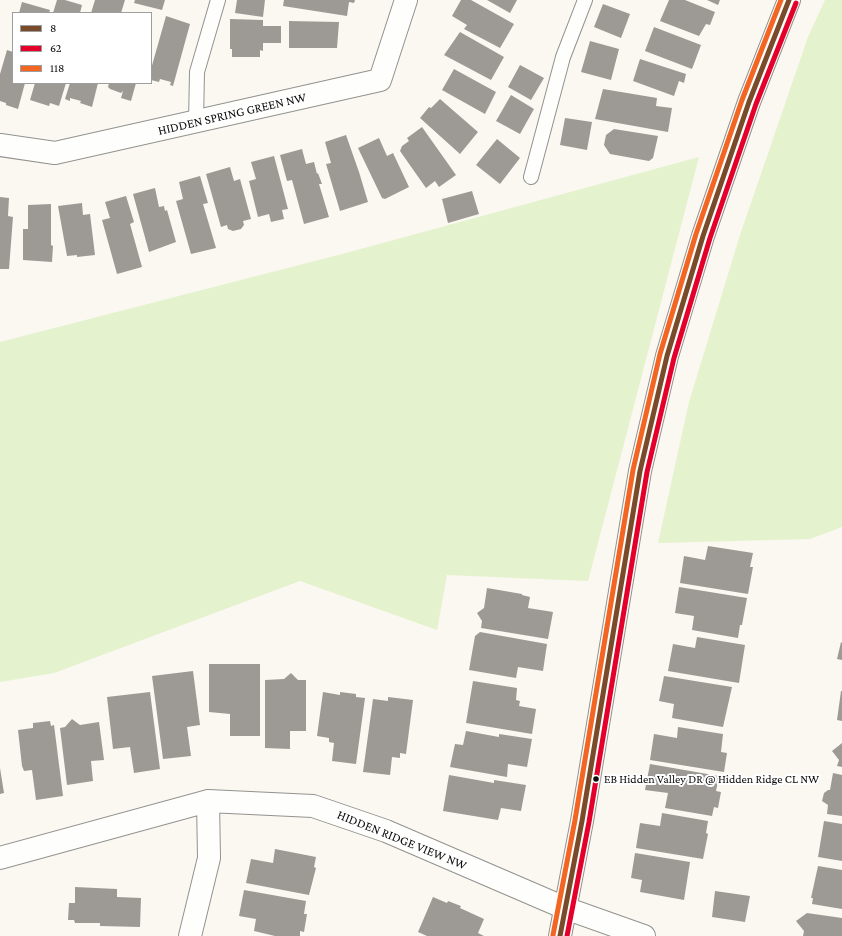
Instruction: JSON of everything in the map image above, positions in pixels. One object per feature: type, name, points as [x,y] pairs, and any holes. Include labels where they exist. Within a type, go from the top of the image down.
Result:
[{"type":"street","name":"HIDDEN SPRING GREEN NW","points":[[0,144],[55,153],[196,123],[380,80],[406,0]]},
{"type":"street","points":[[560,936],[582,821],[640,470],[667,356],[708,221],[749,102],[789,0]]},
{"type":"street","points":[[190,936],[209,858],[208,801]]},
{"type":"street","name":"HIDDEN RIDGE VIEW NW","points":[[0,858],[208,801],[313,806],[386,831],[565,908],[644,936]]},
{"type":"lane","points":[[196,123],[197,72],[218,0]]},
{"type":"lane","points":[[532,177],[563,57],[585,0]]},
{"type":"green space","points":[[825,0],[842,0],[842,527],[810,539],[658,543],[689,402],[740,235],[808,37]]},
{"type":"green space","points":[[699,157],[588,581],[447,575],[437,630],[300,581],[54,673],[0,682],[0,342],[346,253]]},
{"type":"building","points":[[57,0],[65,0],[82,5],[80,12],[53,12]]},
{"type":"building","points":[[95,0],[125,0],[121,12],[91,12]]},
{"type":"building","points":[[135,0],[165,0],[162,10],[134,3]]},
{"type":"building","points":[[237,0],[265,0],[263,17],[235,13]]},
{"type":"building","points":[[284,0],[355,0],[354,3],[349,2],[347,16],[283,6]]},
{"type":"building","points":[[461,0],[471,0],[514,24],[500,48],[464,29],[467,25],[452,16]]},
{"type":"building","points":[[487,0],[517,0],[510,13]]},
{"type":"building","points":[[669,0],[685,0],[715,12],[710,25],[706,24],[699,36],[660,21]]},
{"type":"building","points":[[707,0],[720,0],[718,5]]},
{"type":"building","points":[[22,2],[50,10],[49,12],[19,12]]},
{"type":"building","points":[[603,4],[630,14],[621,38],[594,27]]},
{"type":"building","points":[[166,16],[190,24],[173,86],[170,85],[171,82],[160,79],[159,82],[152,80],[152,65]]},
{"type":"building","points":[[230,19],[263,20],[263,26],[281,26],[281,43],[263,43],[263,51],[260,50],[260,57],[232,57],[232,49],[230,49]]},
{"type":"building","points":[[289,21],[339,22],[337,48],[289,48]]},
{"type":"building","points":[[654,27],[701,45],[692,69],[645,51]]},
{"type":"building","points":[[460,32],[504,57],[491,80],[444,55]]},
{"type":"building","points":[[590,41],[619,49],[611,80],[581,72]]},
{"type":"building","points":[[7,50],[12,52],[12,84],[25,84],[18,109],[6,105],[6,103],[0,101],[0,74]]},
{"type":"building","points":[[640,59],[686,74],[684,83],[679,81],[674,96],[633,81]]},
{"type":"building","points":[[520,65],[544,78],[531,100],[508,87]]},
{"type":"building","points":[[454,69],[496,92],[485,114],[442,90]]},
{"type":"building","points":[[35,84],[66,84],[59,106],[50,103],[49,106],[30,100]]},
{"type":"building","points":[[70,84],[98,84],[92,107],[80,103],[81,101],[70,98],[70,101],[65,99]]},
{"type":"building","points":[[109,84],[136,84],[131,101],[121,98],[123,91],[121,93],[108,87]]},
{"type":"building","points":[[603,89],[657,98],[656,106],[672,108],[668,132],[595,119]]},
{"type":"building","points":[[511,95],[534,109],[520,134],[496,121]]},
{"type":"building","points":[[440,99],[478,132],[460,154],[420,118],[429,107],[431,108]]},
{"type":"building","points":[[565,118],[592,122],[587,150],[560,145]]},
{"type":"building","points":[[422,127],[456,175],[439,187],[435,181],[426,188],[400,151],[402,146],[409,141],[407,138]]},
{"type":"building","points":[[614,129],[658,136],[653,158],[649,161],[610,154],[604,145],[606,135]]},
{"type":"building","points":[[346,135],[368,202],[340,211],[326,164],[331,163],[325,142]]},
{"type":"building","points":[[379,138],[387,156],[393,153],[409,187],[385,199],[382,198],[358,148]]},
{"type":"building","points":[[497,139],[520,158],[500,184],[476,165]]},
{"type":"building","points":[[302,149],[306,164],[314,162],[317,174],[318,173],[322,184],[319,184],[329,217],[304,224],[292,180],[287,181],[280,155]]},
{"type":"building","points":[[274,156],[288,209],[282,210],[284,219],[271,222],[269,214],[258,217],[249,181],[256,179],[251,162]]},
{"type":"building","points":[[230,167],[234,181],[240,179],[251,219],[243,221],[244,225],[241,229],[233,231],[228,229],[227,225],[221,227],[206,174]]},
{"type":"building","points":[[200,176],[208,203],[203,204],[216,248],[191,254],[176,201],[183,199],[179,182]]},
{"type":"building","points":[[155,188],[159,207],[164,206],[165,211],[167,210],[176,242],[149,252],[133,194]]},
{"type":"building","points":[[472,191],[479,214],[448,223],[442,199]]},
{"type":"building","points":[[126,196],[134,222],[130,224],[142,267],[117,274],[102,220],[110,218],[105,202]]},
{"type":"building","points":[[0,197],[9,198],[8,216],[13,217],[9,269],[0,269]]},
{"type":"building","points":[[82,203],[83,215],[90,214],[95,255],[77,257],[77,255],[67,256],[58,206]]},
{"type":"building","points":[[51,204],[51,245],[53,246],[52,262],[23,260],[23,229],[28,229],[28,205]]},
{"type":"building","points":[[708,546],[753,553],[750,567],[753,567],[748,594],[680,583],[684,556],[705,560]]},
{"type":"building","points":[[679,587],[747,598],[738,638],[692,630],[694,616],[675,613]]},
{"type":"building","points":[[487,588],[522,594],[530,597],[528,608],[553,612],[548,639],[481,628],[482,621],[477,613],[484,608]]},
{"type":"building","points":[[480,632],[547,644],[543,671],[518,667],[516,678],[469,670],[475,636]]},
{"type":"building","points":[[697,637],[745,645],[739,683],[668,671],[673,644],[695,648]]},
{"type":"building","points":[[841,642],[842,643],[842,660],[837,659]]},
{"type":"building","points":[[209,664],[260,664],[260,736],[230,736],[230,714],[209,712]]},
{"type":"building","points":[[193,671],[200,725],[187,727],[191,756],[163,759],[152,676]]},
{"type":"building","points":[[291,673],[298,680],[306,680],[306,731],[290,731],[290,749],[265,748],[265,680],[284,679]]},
{"type":"building","points":[[664,676],[732,687],[723,727],[672,718],[674,704],[659,701]]},
{"type":"building","points":[[473,681],[517,688],[516,700],[520,701],[519,706],[536,709],[532,734],[466,723]]},
{"type":"building","points":[[842,691],[842,721],[837,720]]},
{"type":"building","points":[[150,692],[160,769],[134,773],[130,747],[113,749],[107,697]]},
{"type":"building","points":[[323,692],[340,695],[340,692],[356,694],[356,697],[365,698],[356,764],[332,761],[334,743],[329,742],[329,738],[317,736]]},
{"type":"building","points":[[388,697],[413,700],[406,754],[400,753],[400,758],[392,757],[390,775],[363,772],[373,699],[388,701]]},
{"type":"building","points":[[72,719],[80,725],[99,722],[104,760],[91,761],[93,781],[67,785],[60,728],[65,727]]},
{"type":"building","points":[[50,721],[51,726],[54,725],[63,796],[36,800],[32,770],[24,771],[22,766],[18,730],[33,728],[33,723]]},
{"type":"building","points":[[678,727],[723,734],[721,752],[727,753],[724,772],[650,760],[654,734],[677,738]]},
{"type":"building","points":[[466,731],[499,737],[499,734],[532,739],[527,767],[508,764],[507,777],[450,767],[455,744],[463,745]]},
{"type":"building","points":[[842,743],[842,767],[837,766],[839,760],[832,751]]},
{"type":"building","points":[[650,764],[719,776],[716,791],[721,792],[718,808],[714,807],[712,816],[665,808],[668,793],[645,790]]},
{"type":"building","points":[[0,768],[4,793],[0,794]]},
{"type":"building","points":[[833,773],[842,775],[842,816],[827,814],[828,805],[822,801],[824,793],[830,790]]},
{"type":"building","points":[[449,775],[494,783],[494,780],[526,785],[521,811],[501,808],[498,820],[443,811]]},
{"type":"building","points":[[662,813],[708,821],[706,833],[708,834],[703,859],[636,848],[640,823],[660,826]]},
{"type":"building","points":[[824,821],[842,824],[842,861],[818,857]]},
{"type":"building","points":[[275,849],[316,857],[314,867],[316,868],[309,895],[246,883],[251,859],[273,863]]},
{"type":"building","points":[[635,853],[690,862],[684,900],[640,892],[642,880],[631,878]]},
{"type":"building","points":[[818,866],[842,870],[842,909],[812,904],[813,898],[811,898]]},
{"type":"building","points":[[75,887],[117,889],[117,897],[141,898],[140,927],[100,926],[100,923],[75,923],[74,920],[68,920],[69,903],[75,903]]},
{"type":"building","points":[[244,890],[306,901],[304,914],[307,914],[304,932],[300,931],[300,936],[275,936],[254,931],[256,919],[239,916]]},
{"type":"building","points":[[715,891],[750,896],[745,922],[712,917]]},
{"type":"building","points":[[433,897],[447,903],[448,901],[461,906],[460,908],[484,919],[478,933],[484,936],[427,936],[418,932]]},
{"type":"building","points":[[807,913],[842,918],[842,936],[803,936],[804,931],[796,921]]},
{"type":"transit line","name":"118","points":[[553,935],[575,820],[633,470],[660,354],[696,234],[742,100],[781,0]]},
{"type":"transit line","name":"8","points":[[560,936],[582,821],[640,471],[667,356],[703,236],[749,102],[789,0]]},
{"type":"transit line","name":"62","points":[[567,936],[589,822],[647,472],[674,358],[710,238],[756,104],[796,3]]},
{"type":"place","name":"EB Hidden Valley DR @ Hidden Ridge CL NW","points":[[596,779]]}]
